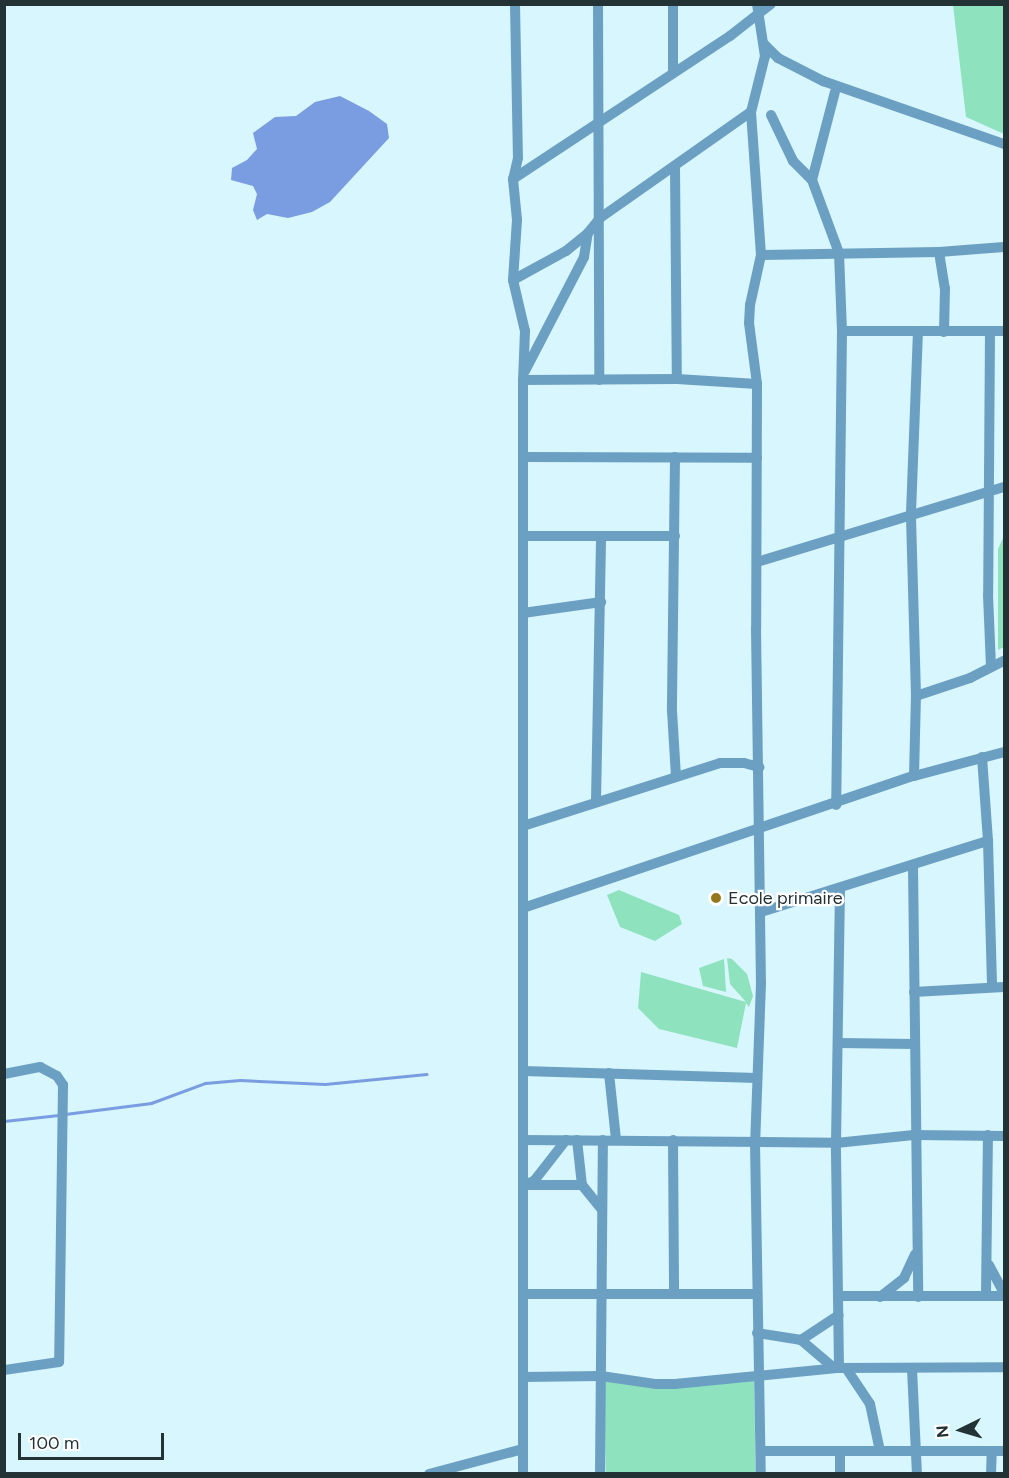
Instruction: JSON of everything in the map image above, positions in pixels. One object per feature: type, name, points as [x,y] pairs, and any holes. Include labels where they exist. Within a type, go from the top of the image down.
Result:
[{"type":"street","points":[[515,4],[518,158],[513,179],[516,220],[513,280],[525,331],[523,377],[523,1473]]},
{"type":"street","points":[[598,4],[600,380]]},
{"type":"street","points":[[673,4],[673,72]]},
{"type":"street","points":[[513,179],[730,36],[757,9],[771,4]]},
{"type":"street","points":[[757,9],[764,44],[761,77],[751,112],[761,255],[750,305],[749,323],[758,384],[757,562],[761,912],[755,1143],[761,1473]]},
{"type":"street","points":[[764,44],[778,58],[823,81],[1005,144]]},
{"type":"street","points":[[812,180],[835,92]]},
{"type":"street","points":[[513,280],[566,251],[588,233],[600,218],[751,112]]},
{"type":"street","points":[[771,115],[793,161],[812,180],[839,254],[842,331],[836,805]]},
{"type":"street","points":[[518,158],[536,162]]},
{"type":"street","points":[[675,167],[677,380]]},
{"type":"street","points":[[523,377],[584,256],[588,233]]},
{"type":"street","points":[[761,255],[939,252],[1005,247]]},
{"type":"street","points":[[939,252],[945,288],[944,332]]},
{"type":"street","points":[[842,331],[1005,331]]},
{"type":"street","points":[[914,777],[916,696],[911,513],[918,332]]},
{"type":"street","points":[[990,332],[988,595],[991,667]]},
{"type":"street","points":[[523,377],[758,384]]},
{"type":"street","points":[[523,457],[757,458]]},
{"type":"street","points":[[675,457],[672,711],[676,776]]},
{"type":"street","points":[[757,562],[838,535],[1005,487]]},
{"type":"street","points":[[523,536],[675,536]]},
{"type":"street","points":[[596,801],[601,536]]},
{"type":"street","points":[[523,613],[601,602]]},
{"type":"street","points":[[916,696],[948,686],[1005,661]]},
{"type":"street","points":[[523,908],[914,777],[1005,752]]},
{"type":"street","points":[[982,757],[988,841],[992,987]]},
{"type":"street","points":[[523,826],[720,763],[744,763],[759,767]]},
{"type":"street","points":[[761,912],[988,841]]},
{"type":"street","points":[[913,866],[914,1135],[918,1297]]},
{"type":"street","points":[[840,888],[836,1143],[840,1368]]},
{"type":"street","points":[[914,992],[1005,987]]},
{"type":"street","points":[[838,1043],[915,1044]]},
{"type":"street","points":[[4,1074],[40,1067],[57,1076],[63,1085],[59,1362],[4,1370]]},
{"type":"street","points":[[523,1071],[757,1078]]},
{"type":"street","points":[[609,1072],[616,1140]]},
{"type":"street","points":[[523,1140],[836,1143],[914,1135],[1005,1136]]},
{"type":"street","points":[[987,1296],[988,1135]]},
{"type":"street","points":[[523,1185],[534,1181],[571,1140]]},
{"type":"street","points":[[571,1140],[582,1185],[602,1210]]},
{"type":"street","points":[[600,1473],[603,1140]]},
{"type":"street","points":[[674,1140],[674,1294]]},
{"type":"street","points":[[523,1185],[582,1185]]},
{"type":"street","points":[[880,1297],[904,1278],[914,1260],[917,1246]]},
{"type":"street","points":[[839,1296],[918,1297],[1005,1294],[995,1280],[987,1261]]},
{"type":"street","points":[[523,1294],[757,1294]]},
{"type":"street","points":[[801,1340],[839,1315]]},
{"type":"street","points":[[757,1333],[801,1340],[840,1368],[870,1404],[880,1451]]},
{"type":"street","points":[[524,1377],[601,1376],[675,1384],[758,1374],[840,1368],[1005,1367]]},
{"type":"street","points":[[912,1369],[917,1473]]},
{"type":"street","points":[[429,1473],[447,1471],[524,1449]]},
{"type":"street","points":[[761,1451],[1005,1451]]},
{"type":"street","points":[[840,1451],[840,1473]]},
{"type":"street","points":[[991,1473],[992,1451]]},
{"type":"green space","points":[[953,5],[1004,5],[1004,134],[966,117]]},
{"type":"green space","points":[[1004,536],[1004,647],[998,650],[998,549]]},
{"type":"green space","points":[[619,890],[679,915],[682,924],[655,941],[620,927],[607,895]]},
{"type":"green space","points":[[727,958],[732,959],[747,974],[753,996],[749,1007],[746,1003],[737,1048],[659,1029],[638,1008],[641,972],[746,1002],[730,984]]},
{"type":"green space","points":[[724,959],[726,992],[703,986],[699,968]]},
{"type":"green space","points":[[754,1378],[756,1473],[606,1474],[604,1381]]},
{"type":"water","points":[[340,96],[369,111],[387,124],[389,138],[330,202],[312,212],[288,218],[267,214],[257,220],[253,210],[257,194],[253,186],[231,180],[232,168],[247,160],[257,149],[253,133],[275,117],[296,116],[315,102]]},
{"type":"waterway","points":[[65,1114],[151,1103],[205,1083],[240,1080],[325,1084],[427,1074]]},
{"type":"waterway","points":[[4,1121],[59,1115]]},
{"type":"place","name":"Ecole primaire","points":[[716,898]]}]
